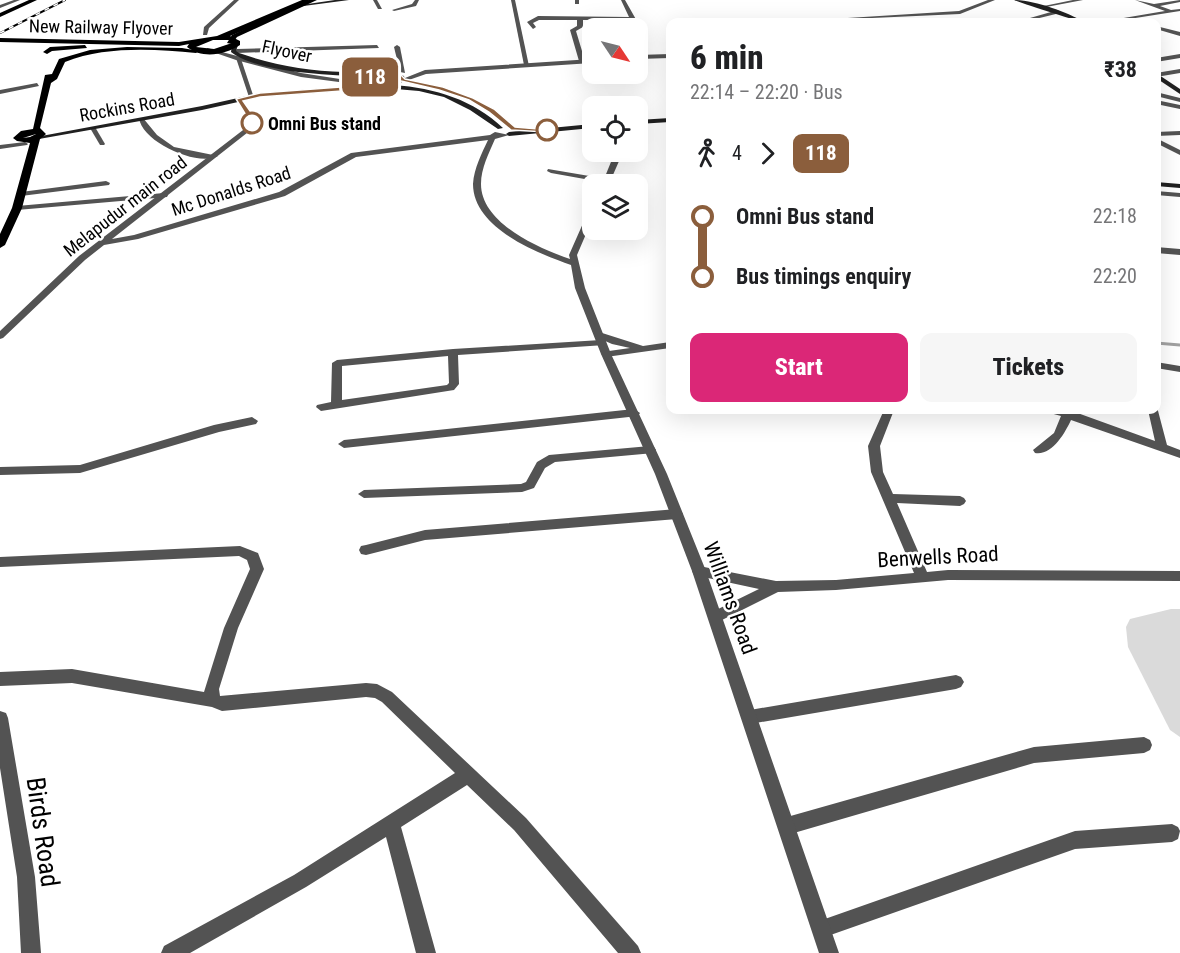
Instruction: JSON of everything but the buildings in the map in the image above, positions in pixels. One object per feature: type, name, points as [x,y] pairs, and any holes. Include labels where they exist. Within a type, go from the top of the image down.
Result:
[{"type":"highway","points":[[204,45],[308,1]]},
{"type":"highway","points":[[233,45],[235,34],[308,1]]},
{"type":"highway","points":[[219,38],[233,45]]},
{"type":"highway","name":"New Railway Flyover","points":[[0,41],[204,45]]},
{"type":"highway","name":"New Railway Flyover","points":[[0,41],[204,45]]},
{"type":"highway","points":[[204,45],[233,45]]},
{"type":"main road","points":[[0,14],[32,0]]},
{"type":"main road","points":[[50,81],[60,63],[82,53],[204,45],[308,1],[347,0]]},
{"type":"main road","points":[[1016,0],[1072,18]]},
{"type":"main road","points":[[0,245],[18,208],[33,137],[28,129],[44,59],[58,50],[178,47],[204,45],[223,40],[233,45]]},
{"type":"main road","name":"Flyover","points":[[204,45],[298,73],[368,78]]},
{"type":"main road","name":"Flyover","points":[[233,45],[233,51],[237,54],[295,70],[368,78]]},
{"type":"main road","points":[[0,223],[7,210],[36,129],[58,50]]},
{"type":"main road","points":[[238,59],[247,55]]},
{"type":"main road","points":[[368,78],[386,74],[400,75],[403,80]]},
{"type":"main road","points":[[368,78],[384,86],[403,80],[441,88],[482,105]]},
{"type":"main road","points":[[1161,79],[1180,92]]},
{"type":"main road","name":"Rockins Road","points":[[33,137],[93,128],[252,97],[384,86],[427,90],[448,96],[479,110],[498,130]]},
{"type":"main road","name":"Rockins Road","points":[[33,137],[220,104]]},
{"type":"main road","points":[[498,116],[498,130],[510,133],[582,127]]},
{"type":"main road","points":[[648,121],[666,120]]},
{"type":"main road","points":[[1161,184],[1180,186]]},
{"type":"street","points":[[0,5],[11,0]]},
{"type":"street","points":[[0,5],[18,0]]},
{"type":"street","points":[[237,0],[206,28],[204,45],[238,59],[301,75],[368,78]]},
{"type":"street","points":[[375,0],[380,8]]},
{"type":"street","points":[[394,10],[414,5],[417,0]]},
{"type":"street","points":[[513,0],[527,64]]},
{"type":"street","points":[[623,0],[632,18]]},
{"type":"street","points":[[861,18],[960,12],[993,0]]},
{"type":"street","points":[[1041,7],[1081,0]]},
{"type":"street","points":[[1137,0],[1172,12]]},
{"type":"street","points":[[1155,6],[1180,1]]},
{"type":"street","points":[[1035,18],[1058,12]]},
{"type":"street","points":[[1128,18],[1180,12]]},
{"type":"street","points":[[233,45],[247,55],[316,71],[386,74],[582,62],[573,30],[580,27],[580,19],[538,18],[530,22],[533,27]]},
{"type":"street","points":[[1161,28],[1180,34]]},
{"type":"street","points":[[233,45],[377,47]]},
{"type":"street","points":[[397,47],[403,72]]},
{"type":"street","points":[[648,57],[666,56]]},
{"type":"street","points":[[1161,59],[1180,56]]},
{"type":"street","points":[[238,59],[252,97]]},
{"type":"street","points":[[403,80],[425,72],[466,68]]},
{"type":"street","points":[[1161,75],[1180,71]]},
{"type":"street","points":[[0,92],[37,85]]},
{"type":"street","points":[[1161,95],[1180,100]]},
{"type":"street","name":"Melapudur main road","points":[[0,336],[49,288],[102,243],[250,128],[252,118],[239,99]]},
{"type":"street","points":[[1161,103],[1178,108]]},
{"type":"street","points":[[141,119],[146,130],[158,142],[188,156],[214,156]]},
{"type":"street","points":[[93,128],[102,144]]},
{"type":"street","points":[[498,130],[478,174],[477,187],[490,216],[501,228],[575,264]]},
{"type":"street","name":"Mc Donalds Road","points":[[102,243],[135,237],[282,194],[354,155],[498,130],[510,133]]},
{"type":"street","points":[[1161,134],[1180,133]]},
{"type":"street","points":[[0,147],[33,137]]},
{"type":"street","points":[[1161,143],[1180,153]]},
{"type":"street","points":[[551,171],[582,178]]},
{"type":"street","points":[[21,194],[106,183]]},
{"type":"street","points":[[1161,194],[1180,195]]},
{"type":"street","points":[[18,208],[164,195]]},
{"type":"street","name":"Williams Road","points":[[582,235],[573,255],[580,288],[602,344],[634,412],[677,514],[699,571],[829,953]]},
{"type":"street","points":[[1161,250],[1180,252]]},
{"type":"street","points":[[336,405],[337,363],[453,352],[602,344],[651,348]]},
{"type":"street","points":[[602,344],[651,348],[666,346]]},
{"type":"street","points":[[321,407],[450,388],[454,384],[453,352]]},
{"type":"street","points":[[1161,366],[1180,369]]},
{"type":"street","points":[[344,444],[634,412]]},
{"type":"street","points":[[888,414],[874,446],[876,472],[922,576]]},
{"type":"street","points":[[1039,450],[1059,435],[1068,414],[1180,454]]},
{"type":"street","points":[[1154,414],[1162,447]]},
{"type":"street","points":[[0,471],[80,469],[218,428],[252,421]]},
{"type":"street","points":[[364,494],[522,488],[530,485],[542,465],[553,458],[650,450]]},
{"type":"street","points":[[888,498],[960,501]]},
{"type":"street","points":[[366,550],[425,535],[677,514]]},
{"type":"street","points":[[0,562],[240,551],[253,557],[257,569],[231,628],[212,689],[213,700]]},
{"type":"street","name":"Benwells Road","points":[[699,571],[776,587],[836,585],[922,576],[1089,574],[1180,576]]},
{"type":"street","points":[[715,617],[776,587]]},
{"type":"street","points":[[0,679],[72,676],[213,700],[222,704],[320,693],[376,691],[387,698],[520,824],[631,953]]},
{"type":"street","points":[[750,717],[956,682]]},
{"type":"street","name":"Birds Road","points":[[0,718],[26,877],[31,953]]},
{"type":"street","points":[[787,826],[1034,754],[1143,745]]},
{"type":"street","points":[[171,953],[300,881],[468,775]]},
{"type":"street","points":[[391,824],[426,953]]},
{"type":"street","points":[[822,929],[1075,840],[1172,833]]},
{"type":"shaded area","points":[[1180,609],[1180,737],[1170,730],[1128,647],[1126,627],[1130,619]]},
{"type":"waterway","points":[[1161,343],[1180,345]]},
{"type":"railway","points":[[0,33],[65,0]]},
{"type":"bus line","name":"118","points":[[252,123],[252,118],[239,99],[260,95],[361,90],[383,86],[367,83],[370,77],[380,74],[397,74],[403,80],[441,88],[471,99],[514,129],[535,132],[547,130]]},
{"type":"place","name":"Omni Bus stand","points":[[252,123]]}]
